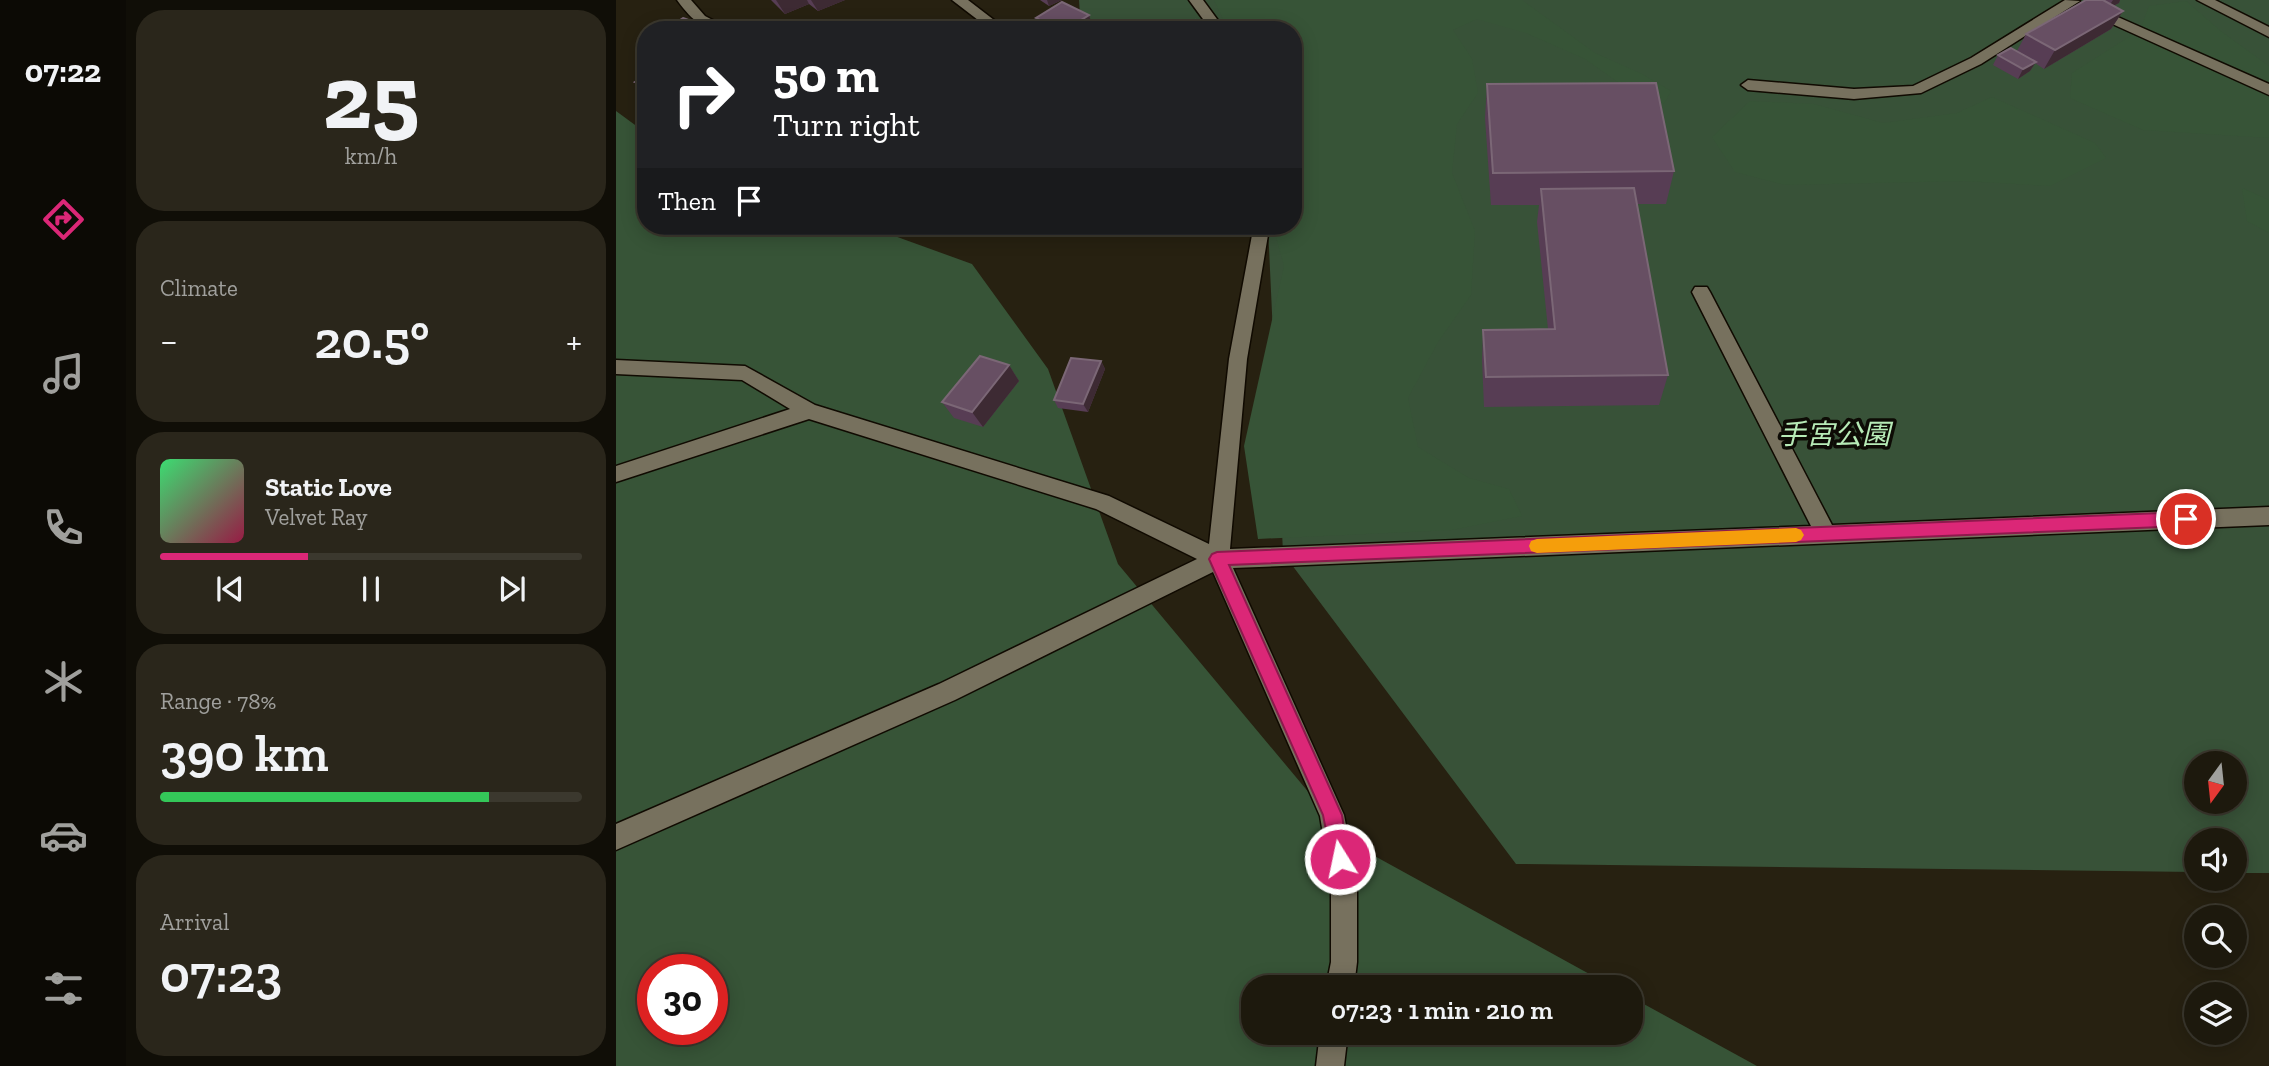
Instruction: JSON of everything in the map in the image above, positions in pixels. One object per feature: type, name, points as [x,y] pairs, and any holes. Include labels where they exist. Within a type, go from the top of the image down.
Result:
[{"type":"street","points":[[684,0],[704,21]]},
{"type":"street","points":[[960,0],[988,21]]},
{"type":"street","points":[[1196,0],[1211,21]]},
{"type":"street","points":[[1748,85],[1854,94],[1916,90],[1976,61],[2072,0],[2269,90]]},
{"type":"street","points":[[2204,0],[2269,33]]},
{"type":"street","points":[[1260,235],[1238,359],[1217,559],[1332,815],[1344,882],[1342,975]]},
{"type":"street","points":[[1701,292],[1826,534]]},
{"type":"street","points":[[616,367],[745,373],[810,411],[1102,502],[1217,559]]},
{"type":"street","points":[[616,474],[810,411]]},
{"type":"street","points":[[616,837],[947,692],[1217,559],[2269,516]]},
{"type":"street","points":[[1330,1066],[1332,1045]]},
{"type":"green space","name":"手宮公園","points":[[1079,0],[2269,0],[2269,873],[2247,873],[2247,828],[2184,828],[2184,872],[1516,864],[1283,553],[1268,235],[1302,235],[1302,21],[1080,21]]},
{"type":"green space","points":[[1214,0],[1522,0],[1595,53],[1642,74],[1671,91],[1664,104],[1632,92],[1585,59],[1526,33],[1477,19],[1453,30],[1472,59],[1478,93],[1457,124],[1452,173],[1475,231],[1471,295],[1438,342],[1408,398],[1418,447],[1469,478],[1509,489],[1522,516],[1452,530],[1258,539],[1244,446],[1284,266],[1275,235],[1302,235],[1302,21],[1224,21]]},
{"type":"green space","points":[[2186,1],[2222,32],[2269,66],[2269,138],[2143,130],[2070,98],[2072,73],[2140,30],[2149,6]]},
{"type":"green space","points":[[1992,97],[2095,143],[2106,158],[2050,186],[1964,181],[1785,185],[1735,172],[1712,137],[1750,101],[1814,104],[1883,123],[1957,113]]},
{"type":"green space","points":[[616,111],[637,126],[637,235],[892,235],[972,264],[1048,369],[1118,564],[1351,843],[1591,975],[1241,975],[1241,1045],[1643,1045],[1643,1004],[1757,1066],[616,1066]]},
{"type":"green space","points":[[2242,188],[2269,200],[2269,233],[2247,221]]},
{"type":"building","points":[[2086,0],[2103,0],[2123,11],[2055,50],[2026,34]]},
{"type":"building","points":[[1062,2],[1089,15],[1079,21],[1042,21],[1036,18]]},
{"type":"building","points":[[2011,48],[2036,62],[2023,69],[1998,55]]},
{"type":"building","points":[[1656,83],[1674,171],[1493,173],[1487,84]]},
{"type":"building","points":[[1634,188],[1668,375],[1486,377],[1483,330],[1555,329],[1541,189]]},
{"type":"building","points":[[980,356],[1009,365],[972,412],[942,402]]},
{"type":"building","points":[[1071,358],[1101,361],[1083,404],[1054,400]]},
{"type":"slow traffic","points":[[1537,546],[1796,535]]},
{"type":"route","points":[[1340,859],[1332,815],[1217,559],[2186,519]]}]
